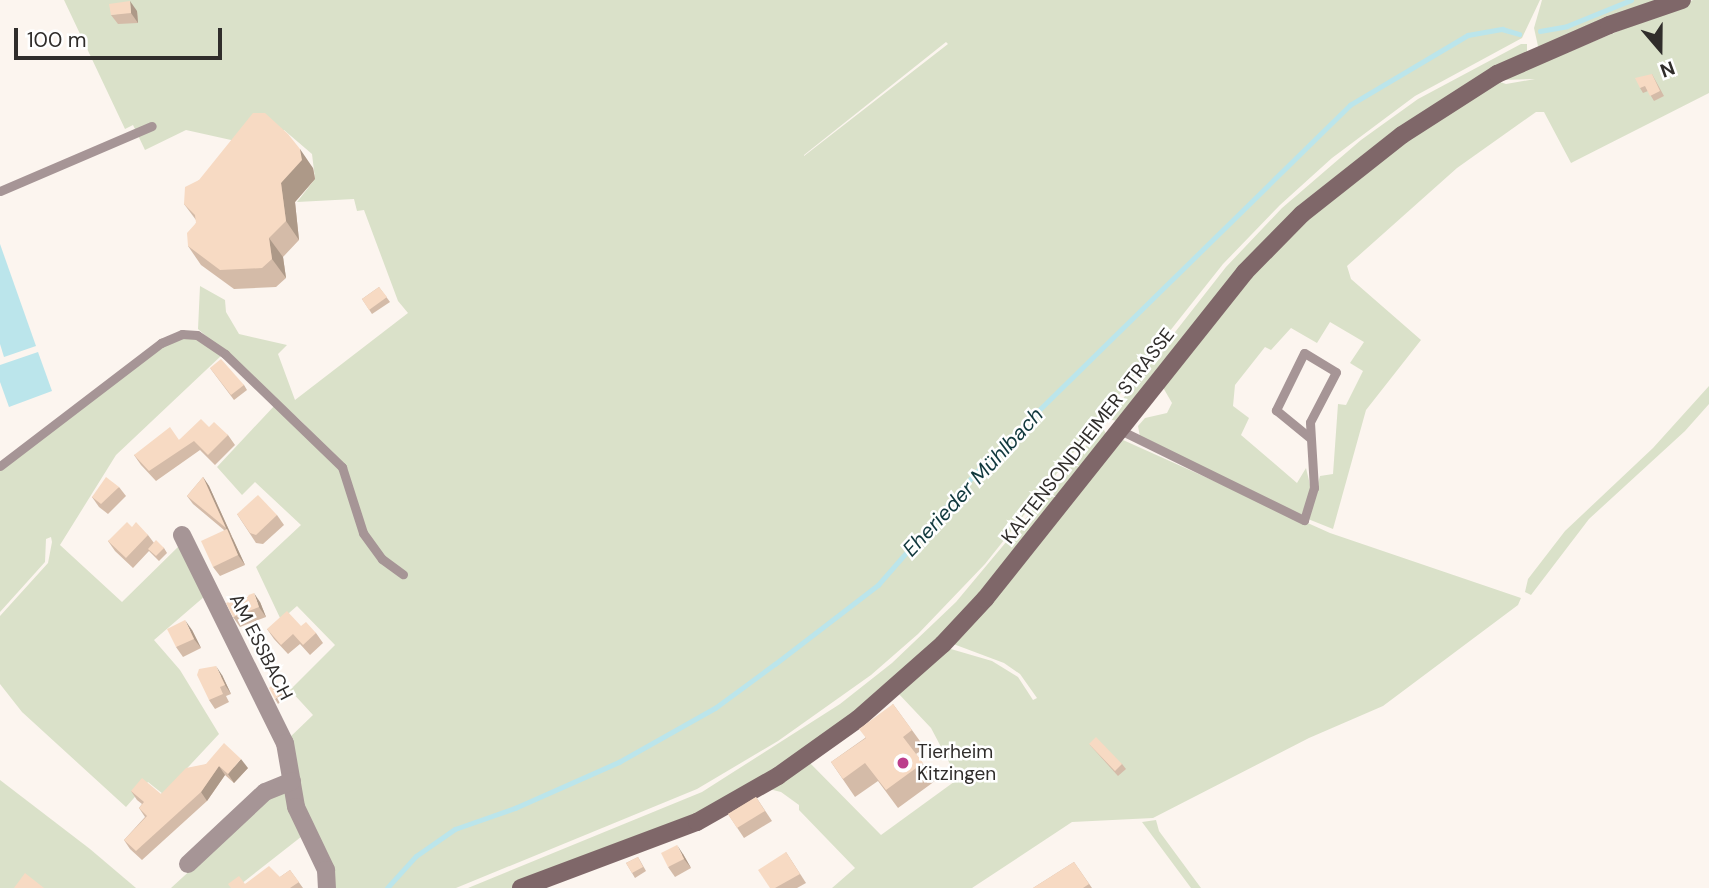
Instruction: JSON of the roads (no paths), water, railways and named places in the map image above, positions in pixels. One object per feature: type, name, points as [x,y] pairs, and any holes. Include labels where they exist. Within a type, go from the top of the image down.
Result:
[{"type":"main road","name":"KALTENSONDHEIMER STRASSE","points":[[521,888],[697,822],[778,776],[858,719],[935,652],[985,599],[1245,272],[1302,214],[1367,160],[1497,74],[1609,24],[1682,0]]},
{"type":"street","name":"AM ESSBACH","points":[[182,535],[285,743],[296,807],[326,870],[327,888]]},
{"type":"street","points":[[188,864],[265,792],[292,781]]},
{"type":"lane","points":[[0,191],[152,126]]},
{"type":"lane","points":[[0,466],[161,343],[182,334],[197,335],[225,354],[337,461],[345,471],[362,533],[382,559],[404,574]]},
{"type":"lane","points":[[1120,430],[1304,520],[1314,488],[1310,422],[1336,373],[1304,353],[1276,410],[1309,437]]},
{"type":"water","points":[[0,244],[36,346],[4,357],[0,344]]},
{"type":"water","points":[[38,352],[52,391],[9,407],[0,382],[0,365]]},
{"type":"waterway","name":"Eherieder Mühlbach","points":[[1540,31],[1567,26],[1631,0]]},
{"type":"waterway","name":"Eherieder Mühlbach","points":[[387,888],[416,856],[455,829],[515,808],[619,762],[715,708],[775,664],[878,585],[981,467],[1350,105],[1468,35],[1502,29],[1519,34]]},
{"type":"place","name":"Tierheim Kitzingen","points":[[903,763]]}]
